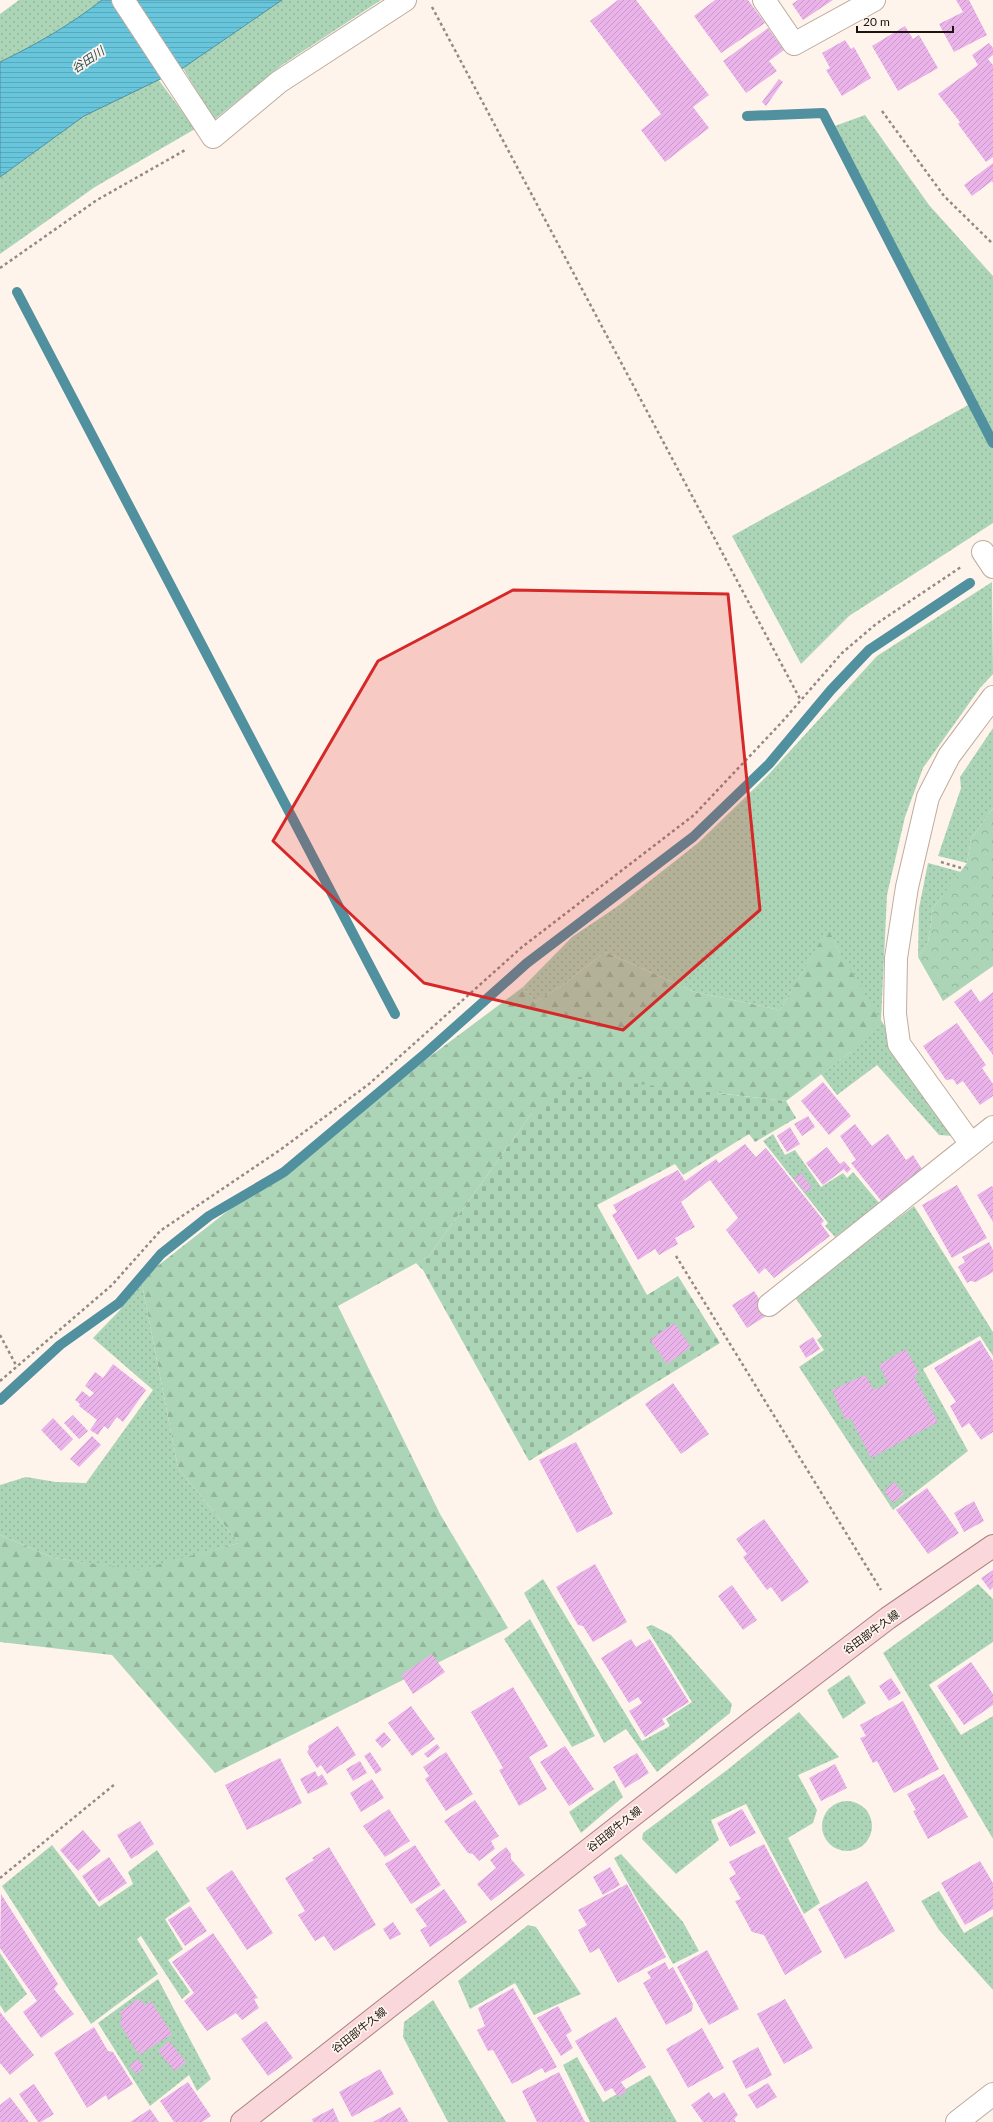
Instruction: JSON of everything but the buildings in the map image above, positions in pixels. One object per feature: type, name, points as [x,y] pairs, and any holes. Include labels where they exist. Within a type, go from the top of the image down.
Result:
[{"type":"main road","name":"谷田部牛久線","points":[[242,2122],[752,1721],[896,1613],[993,1546]]},
{"type":"street","points":[[122,0],[208,130],[405,0]]},
{"type":"street","points":[[764,0],[794,44],[874,0]]},
{"type":"street","points":[[970,1144],[899,1044],[895,1014],[896,958],[907,887],[928,797],[949,756],[993,697]]},
{"type":"street","points":[[769,1305],[993,1127]]},
{"type":"street","points":[[957,2122],[993,2094]]},
{"type":"path","points":[[428,0],[800,699]]},
{"type":"path","points":[[882,111],[944,196],[993,244]]},
{"type":"path","points":[[0,268],[97,200],[174,154],[208,130]]},
{"type":"path","points":[[0,1381],[112,1284],[160,1231],[280,1150],[369,1084],[522,947],[694,815],[781,723],[800,699],[842,653],[876,624],[988,560]]},
{"type":"path","points":[[676,1256],[896,1613]]},
{"type":"path","points":[[0,1335],[17,1367]]},
{"type":"path","points":[[0,1878],[115,1784]]},
{"type":"highlighted area","points":[[513,590],[728,594],[760,910],[623,1030],[424,983],[273,841],[378,661]]},
{"type":"green space","points":[[19,0],[102,0],[53,34],[0,62],[0,14]]},
{"type":"green space","points":[[282,0],[381,0],[282,65],[214,120],[183,68]]},
{"type":"green space","points":[[158,79],[195,129],[95,187],[0,254],[0,177],[84,116]]},
{"type":"green space","points":[[865,115],[929,205],[993,276],[993,523],[849,616],[801,664],[732,536],[970,404],[832,127]]},
{"type":"green space","points":[[992,582],[993,674],[980,688],[923,768],[905,817],[887,895],[881,1020],[954,1136],[939,1135],[877,1065],[837,1095],[821,1074],[852,1051],[840,953],[828,929],[780,1010],[695,992],[605,952],[563,985],[535,1002],[523,987],[572,937],[618,906],[698,843],[768,775],[877,656]]},
{"type":"green space","points":[[993,728],[993,808],[971,839],[967,863],[938,856],[961,788],[960,777]]},
{"type":"green space","points":[[993,808],[993,966],[943,1001],[918,957],[928,943],[933,908],[967,863],[971,839]]},
{"type":"green space","points":[[928,863],[961,872],[933,908],[928,943],[918,957],[919,908]]},
{"type":"green space","points":[[828,928],[840,953],[881,1020],[852,1051],[786,1101],[718,1093],[532,1113],[429,1256],[338,1306],[440,1514],[508,1628],[215,1773],[112,1655],[0,1642],[0,1535],[54,1558],[137,1570],[239,1543],[178,1468],[141,1279],[313,1144],[523,987],[535,1002],[563,985],[605,952],[695,992],[780,1010]]},
{"type":"green space","points":[[579,1077],[786,1101],[796,1118],[755,1142],[749,1134],[683,1175],[675,1164],[597,1205],[647,1295],[678,1276],[720,1343],[529,1461],[423,1270],[416,1263],[429,1256],[532,1113]]},
{"type":"green space","points":[[773,1134],[785,1155],[795,1150],[821,1187],[843,1173],[847,1178],[853,1172],[880,1204],[835,1237],[825,1226],[828,1223],[763,1141]]},
{"type":"green space","points":[[914,1206],[993,1332],[993,1356],[980,1336],[923,1369],[968,1451],[893,1510],[799,1367],[824,1350],[817,1340],[822,1336],[794,1296]]},
{"type":"green space","points":[[141,1279],[178,1468],[239,1543],[137,1571],[54,1558],[0,1535],[0,1485],[26,1477],[56,1482],[86,1483],[153,1390],[93,1338],[119,1311]]},
{"type":"green space","points":[[543,1579],[642,1741],[670,1726],[666,1719],[692,1702],[646,1627],[652,1625],[671,1635],[732,1704],[730,1713],[657,1772],[626,1729],[604,1743],[524,1593]]},
{"type":"green space","points":[[978,1584],[993,1599],[993,1642],[929,1685],[961,1735],[993,1716],[993,1839],[883,1653]]},
{"type":"green space","points":[[530,1619],[595,1736],[572,1747],[504,1639]]},
{"type":"green space","points":[[849,1675],[866,1703],[843,1719],[827,1690]]},
{"type":"green space","points":[[799,1712],[839,1757],[798,1775],[817,1810],[813,1823],[788,1838],[820,1903],[804,1914],[746,1804],[711,1820],[719,1840],[676,1874],[642,1839],[643,1833],[727,1770]]},
{"type":"green space","points":[[614,1780],[623,1797],[581,1833],[569,1812]]},
{"type":"green space","points":[[847,1801],[856,1803],[867,1812],[872,1826],[870,1835],[861,1846],[847,1851],[838,1849],[827,1840],[822,1826],[824,1817],[833,1806]]},
{"type":"green space","points":[[52,1845],[99,1907],[133,1884],[128,1872],[157,1850],[190,1901],[165,1919],[183,1949],[168,1960],[190,1992],[182,1999],[141,1936],[137,1939],[158,1974],[91,2024],[2,1886]]},
{"type":"green space","points":[[621,1854],[683,1922],[699,1951],[673,1964],[614,1858]]},
{"type":"green space","points":[[939,1891],[964,1933],[993,1916],[993,1990],[939,1930],[921,1901]]},
{"type":"green space","points":[[528,1925],[536,1927],[581,1994],[534,2015],[515,1983],[470,2009],[458,1981]]},
{"type":"green space","points":[[0,1953],[27,1994],[5,2013],[0,2005]]},
{"type":"green space","points":[[158,1979],[211,2079],[197,2091],[189,2075],[150,2106],[98,2023]]},
{"type":"green space","points":[[433,2000],[506,2122],[448,2122],[403,2037],[404,2022]]},
{"type":"green space","points":[[577,2057],[603,2102],[650,2075],[677,2122],[590,2122],[563,2065]]},
{"type":"water","name":"谷田川","points":[[102,0],[282,0],[183,68],[84,116],[0,177],[0,62],[53,34]]},
{"type":"waterway","points":[[747,116],[823,113],[993,443]]},
{"type":"waterway","points":[[17,292],[395,1014]]},
{"type":"waterway","points":[[0,1400],[60,1345],[119,1303],[161,1254],[209,1216],[284,1172],[426,1053],[527,963],[693,837],[769,764],[831,690],[869,650],[970,583]]}]
